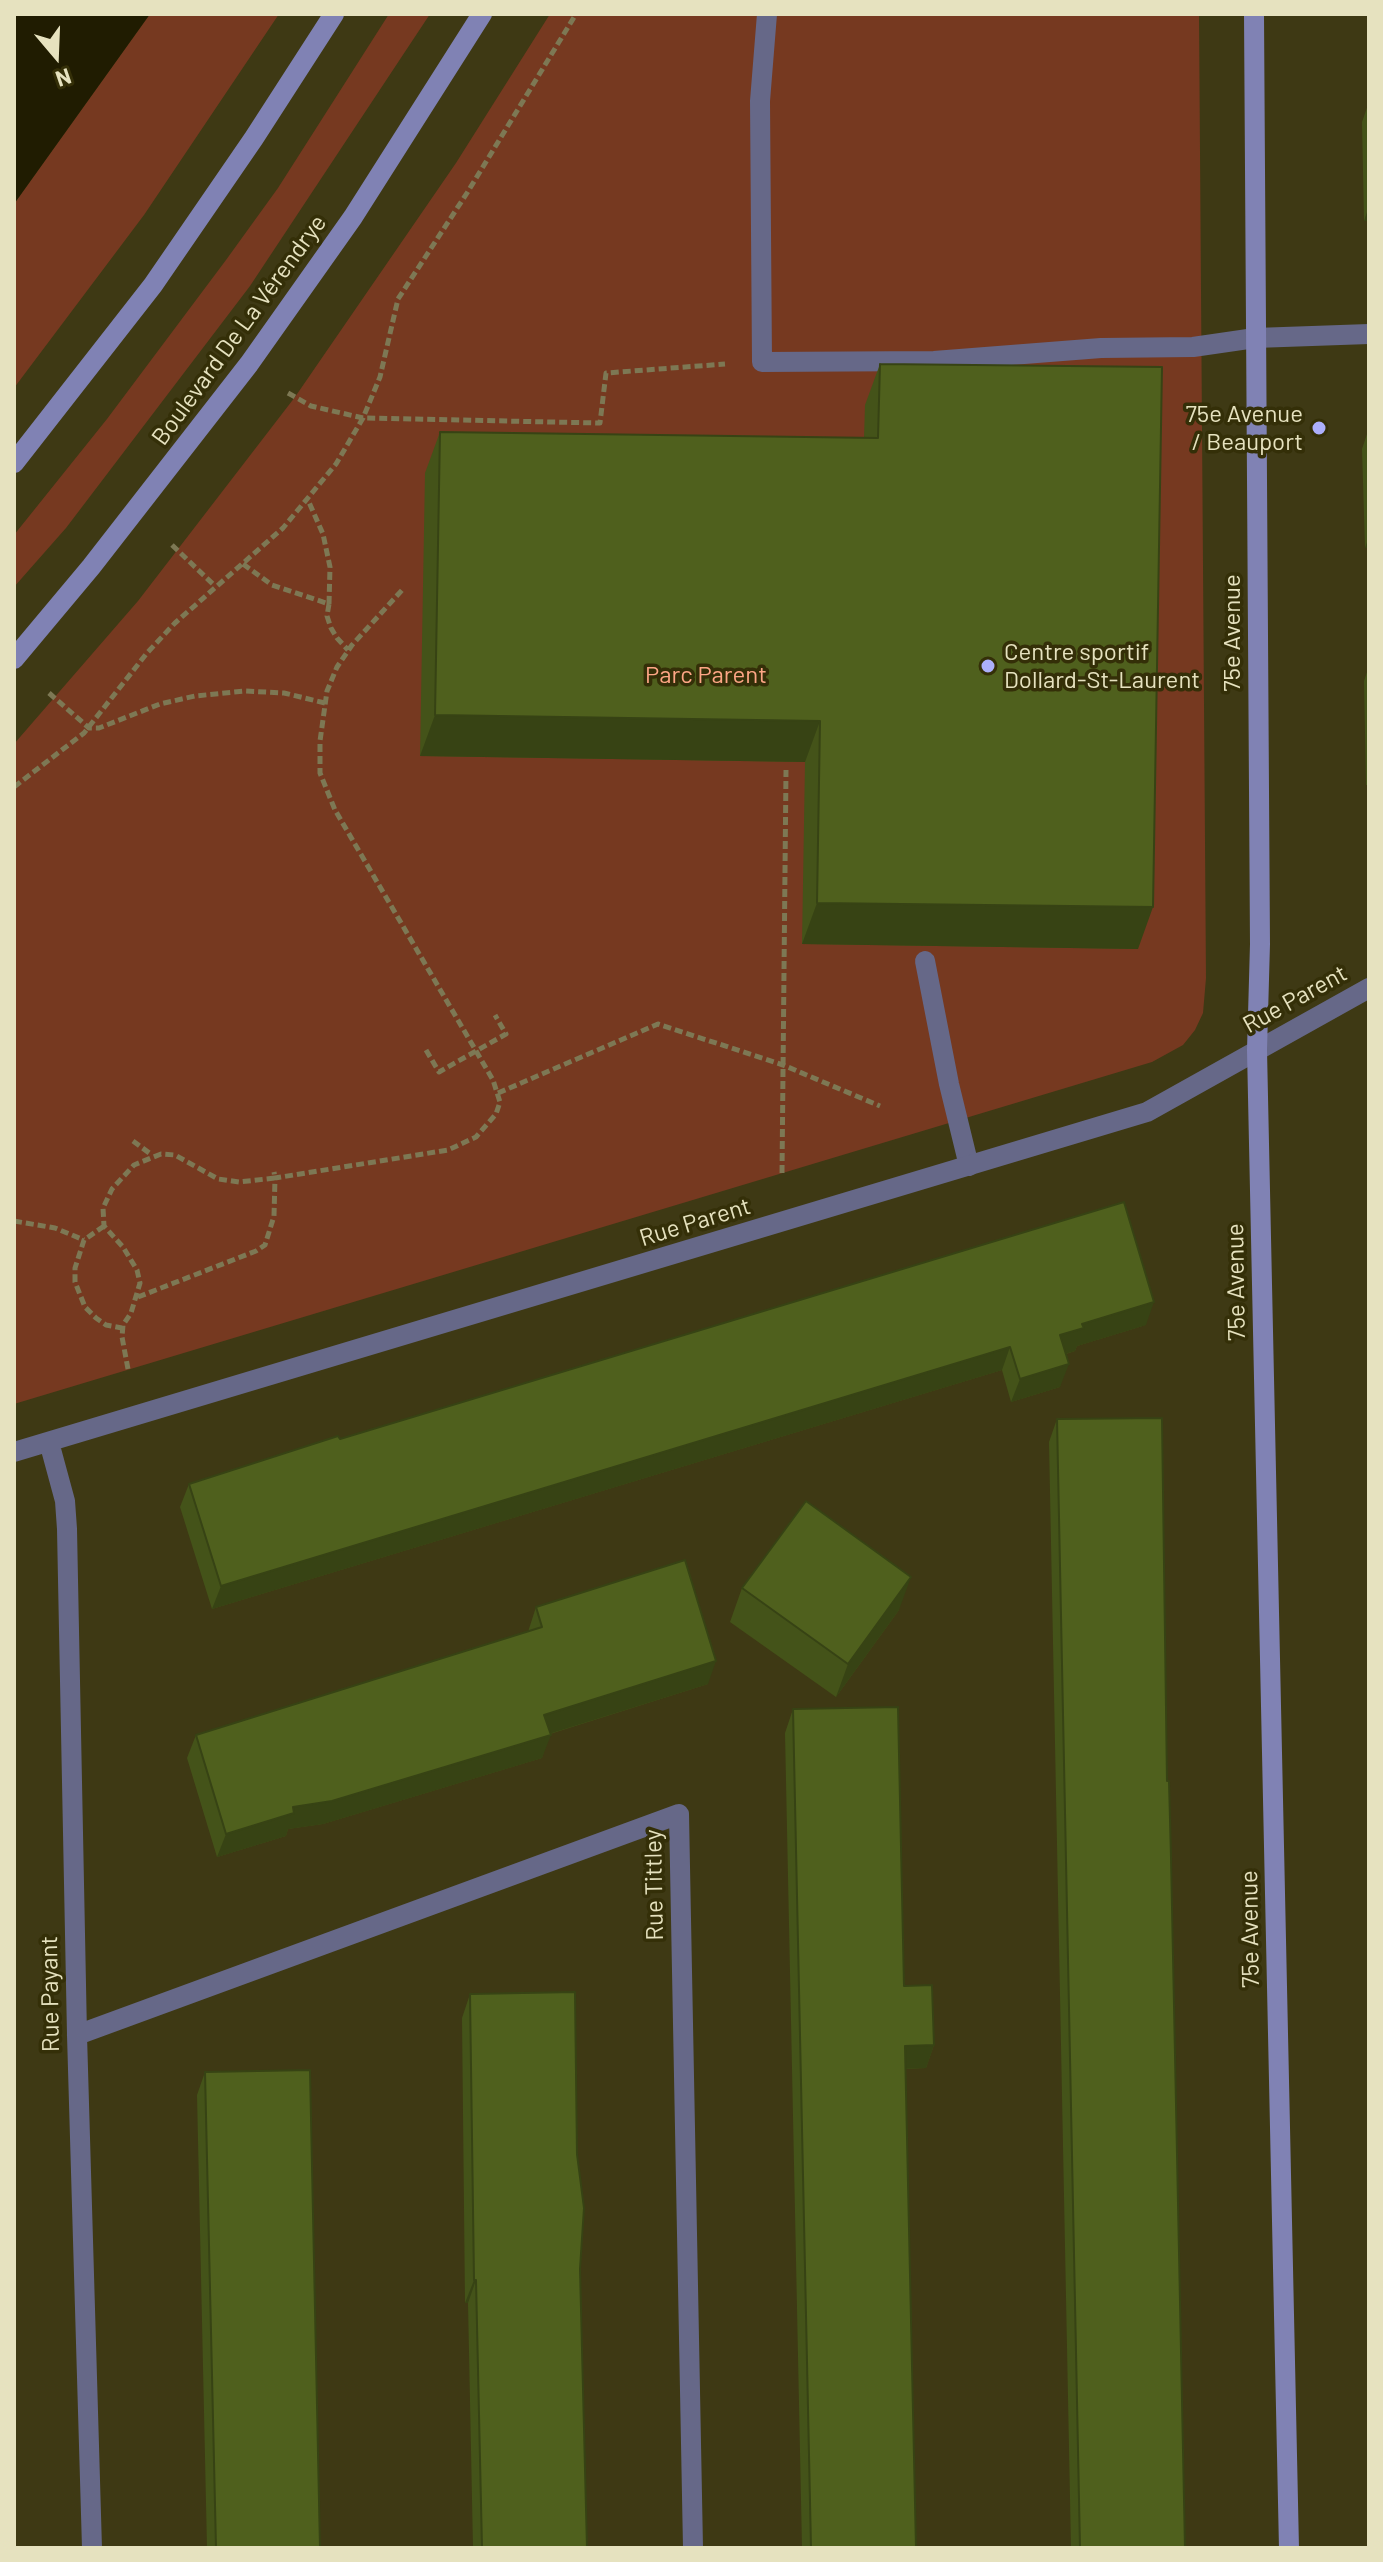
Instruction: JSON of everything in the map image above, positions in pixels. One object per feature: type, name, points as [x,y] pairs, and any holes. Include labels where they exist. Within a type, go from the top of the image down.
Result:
[{"type":"street","points":[[14,463],[153,285],[263,126],[334,14]]},
{"type":"street","name":"Boulevard De La Vérendrye","points":[[14,659],[91,567],[249,364],[353,217],[482,14]]},
{"type":"street","points":[[767,14],[760,101],[762,362],[934,361],[1101,348],[1193,347],[1255,338],[1369,334]]},
{"type":"street","name":"75e Avenue","points":[[1254,14],[1260,944],[1257,1050],[1289,2548]]},
{"type":"street","points":[[925,961],[969,1166]]},
{"type":"street","name":"Rue Parent","points":[[14,1452],[1147,1112],[1369,988]]},
{"type":"street","name":"Rue Payant","points":[[49,1442],[65,1501],[67,1529],[77,2035],[92,2548]]},
{"type":"street","name":"Rue Tittley","points":[[77,2035],[679,1814],[693,2548]]},
{"type":"path","points":[[14,787],[63,752],[89,728],[147,653],[215,586],[283,528],[348,447],[380,377],[398,299],[576,14]]},
{"type":"path","points":[[288,393],[311,406],[363,418],[600,423],[606,373],[762,362]]},
{"type":"path","points":[[308,500],[323,534],[330,567],[327,616],[331,628],[348,650]]},
{"type":"path","points":[[172,545],[215,586]]},
{"type":"path","points":[[243,564],[272,585],[329,604]]},
{"type":"path","points":[[128,1369],[122,1328],[138,1297],[140,1283],[137,1270],[123,1247],[104,1226],[103,1208],[112,1189],[134,1165],[153,1156],[175,1155],[218,1179],[239,1182],[423,1156],[465,1144],[476,1137],[496,1114],[500,1102],[498,1093],[477,1051],[335,810],[320,773],[325,703],[337,667],[348,650],[403,589]]},
{"type":"path","points":[[49,693],[89,728],[99,728],[160,704],[195,696],[245,691],[284,693],[325,703]]},
{"type":"path","points":[[782,1173],[786,770]]},
{"type":"path","points":[[426,1050],[439,1072],[506,1034],[495,1015]]},
{"type":"path","points":[[498,1093],[658,1024],[783,1065],[880,1106]]},
{"type":"path","points":[[133,1141],[153,1156]]},
{"type":"path","points":[[138,1297],[265,1245],[274,1216],[274,1175]]},
{"type":"path","points":[[14,1221],[55,1228],[84,1240]]},
{"type":"path","points":[[104,1226],[84,1240],[75,1268],[78,1295],[96,1318],[106,1325],[122,1328]]},
{"type":"green space","points":[[150,14],[279,14],[144,215],[14,388],[14,204]]},
{"type":"green space","points":[[389,14],[430,14],[250,286],[66,528],[14,587],[14,535],[107,419],[278,188]]},
{"type":"green space","name":"Parc Parent","points":[[550,14],[1199,14],[1206,978],[1203,1013],[1183,1045],[1152,1062],[14,1404],[14,744],[138,601],[295,397],[456,163]]},
{"type":"shaded area","points":[[14,14],[150,14],[14,204]]},
{"type":"building","points":[[880,364],[1162,367],[1153,907],[817,903],[820,721],[435,715],[440,432],[878,438]]},
{"type":"building","points":[[1124,1202],[1154,1302],[1082,1324],[1084,1328],[1060,1335],[1069,1364],[1020,1379],[1010,1347],[221,1586],[189,1484],[338,1436],[340,1439]]},
{"type":"building","points":[[1162,1418],[1185,2548],[1080,2548],[1057,1419]]},
{"type":"building","points":[[806,1501],[911,1577],[848,1664],[742,1588]]},
{"type":"building","points":[[685,1560],[716,1661],[544,1715],[551,1735],[332,1801],[293,1807],[294,1813],[226,1834],[196,1735],[542,1627],[536,1607]]},
{"type":"building","points":[[898,1707],[904,1986],[932,1985],[934,2045],[905,2046],[916,2548],[811,2548],[793,1709]]},
{"type":"building","points":[[575,1992],[577,2154],[584,2208],[580,2269],[587,2548],[482,2548],[470,1994]]},
{"type":"building","points":[[310,2070],[320,2548],[216,2548],[205,2072]]},
{"type":"place","name":"75e Avenue / Beauport","points":[[1319,428]]},
{"type":"place","name":"Centre sportif Dollard-St-Laurent","points":[[988,666]]}]
